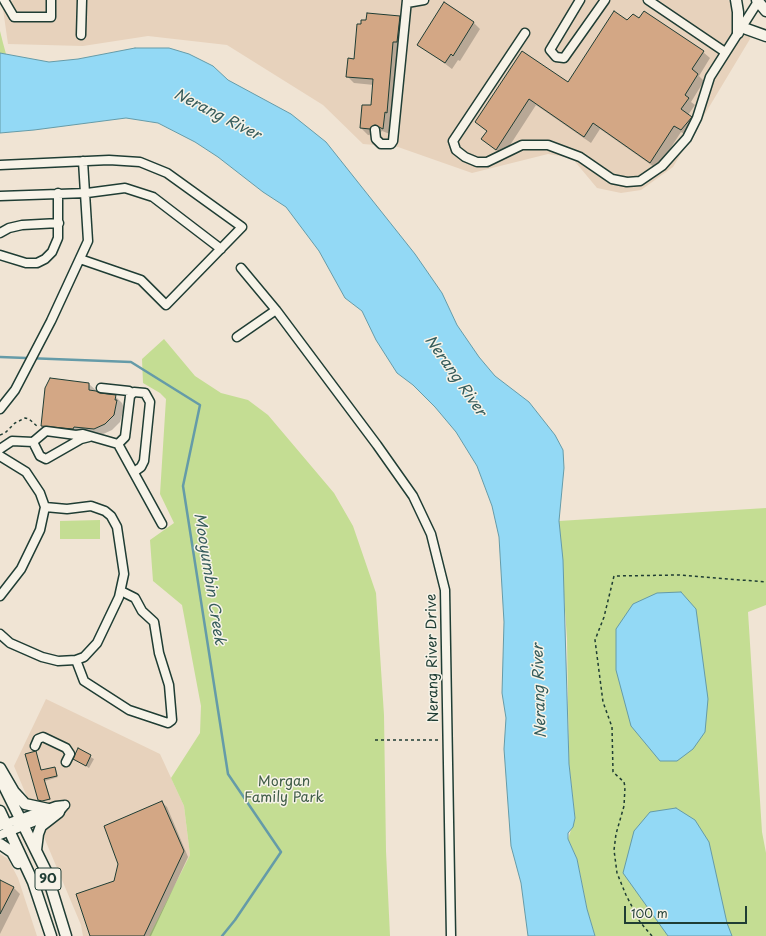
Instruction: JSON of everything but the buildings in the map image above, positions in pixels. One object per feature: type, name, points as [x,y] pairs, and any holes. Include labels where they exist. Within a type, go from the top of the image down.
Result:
[{"type":"main road","points":[[736,0],[739,30],[766,36]]},
{"type":"main road","points":[[757,0],[766,11]]},
{"type":"main road","points":[[0,768],[14,792],[25,804],[48,809]]},
{"type":"main road","name":"90","points":[[0,778],[46,871],[66,936]]},
{"type":"main road","name":"90","points":[[0,811],[6,827],[34,882],[50,936]]},
{"type":"main road","points":[[36,850],[38,834],[41,826],[59,812]]},
{"type":"main road","points":[[0,844],[7,848],[15,856],[50,936]]},
{"type":"street","points":[[4,0],[14,17],[51,17],[51,0]]},
{"type":"street","points":[[81,35],[82,0]]},
{"type":"street","points":[[375,130],[376,139],[381,144],[391,144],[393,141],[407,2],[424,0]]},
{"type":"street","points":[[580,0],[550,50],[556,57],[564,58],[605,0]]},
{"type":"street","points":[[648,0],[725,52]]},
{"type":"street","points":[[525,33],[453,141],[456,150],[465,157],[476,162],[487,162],[522,145],[548,145],[580,157],[612,179],[627,182],[640,181],[651,175],[675,153],[687,138],[697,118],[707,83],[757,0]]},
{"type":"street","points":[[0,165],[83,161],[140,162],[167,172],[242,227],[166,305],[141,280],[80,259]]},
{"type":"street","points":[[0,408],[15,390],[37,348],[88,241],[87,193],[84,182],[83,161]]},
{"type":"street","points":[[0,196],[87,193],[125,188],[153,197],[221,249]]},
{"type":"street","points":[[0,255],[26,263],[36,263],[45,259],[56,245],[59,224],[58,193]]},
{"type":"street","points":[[0,232],[22,225],[59,224]]},
{"type":"street","name":"Nerang River Drive","points":[[241,268],[276,310],[377,445],[413,496],[431,534],[445,590],[451,936]]},
{"type":"street","points":[[237,337],[276,310]]},
{"type":"street","points":[[101,388],[129,391],[132,393],[145,393],[150,402],[143,464],[134,472]]},
{"type":"street","points":[[118,444],[125,437],[129,400],[132,393]]},
{"type":"street","points":[[0,449],[12,441],[33,442],[46,431],[76,435],[83,434],[118,444],[162,524]]},
{"type":"street","points":[[66,433],[69,446]]},
{"type":"street","points":[[33,442],[43,459],[81,439],[92,436]]},
{"type":"street","points":[[0,456],[26,472],[40,493],[45,507],[40,530],[21,569],[0,596]]},
{"type":"street","points":[[0,462],[32,480]]},
{"type":"street","points":[[0,634],[10,643],[42,657],[58,661],[76,660],[84,656],[97,643],[121,591],[124,574],[117,527],[111,516],[105,511],[91,506],[67,509],[45,507]]},
{"type":"street","points":[[76,660],[84,681],[129,710],[168,723],[172,720],[170,685],[159,652],[154,622],[142,611],[136,598],[121,591]]},
{"type":"street","points":[[35,746],[38,739],[42,737],[66,748],[70,754],[66,762]]},
{"type":"street","points":[[0,835],[6,827],[59,812],[65,805],[48,809],[23,822]]},
{"type":"path","points":[[0,435],[5,433],[15,423],[25,418],[35,423],[42,434]]},
{"type":"path","points":[[652,936],[640,922],[626,895],[617,873],[614,850],[616,834],[624,806],[625,787],[624,782],[612,772],[612,727],[603,702],[595,640],[604,617],[614,576],[679,575],[766,582]]},
{"type":"path","points":[[375,740],[448,740]]},
{"type":"shaded area","points":[[15,0],[728,0],[752,20],[750,39],[673,167],[641,190],[621,193],[597,188],[572,158],[548,154],[472,173],[398,147],[363,144],[323,105],[227,45],[148,36],[83,46],[8,44],[2,2]]},
{"type":"shaded area","points":[[46,699],[160,754],[184,806],[190,855],[149,936],[83,936],[81,925],[14,766]]},
{"type":"shaded area","points":[[0,854],[8,859],[18,878],[37,936],[0,936]]},
{"type":"green space","points":[[0,31],[3,43],[6,54],[0,53]]},
{"type":"green space","name":"Morgan Family Park","points":[[164,339],[195,376],[221,393],[248,400],[268,415],[334,493],[353,526],[376,593],[384,715],[386,851],[390,936],[149,936],[190,855],[184,806],[171,778],[200,733],[201,706],[182,605],[153,581],[150,540],[174,523],[160,494],[166,399],[160,393],[143,383],[142,359]]},
{"type":"green space","points":[[766,508],[766,605],[748,612],[762,832],[766,853],[766,936],[595,936],[587,909],[577,859],[568,839],[575,818],[569,764],[567,639],[559,521]]},
{"type":"green space","points":[[100,520],[100,539],[60,539],[60,521]]},
{"type":"water","name":"Nerang River","points":[[135,48],[169,48],[189,54],[213,66],[228,80],[291,114],[326,142],[415,254],[442,293],[457,325],[479,357],[495,376],[529,402],[555,435],[563,450],[564,468],[559,521],[563,560],[569,764],[575,818],[573,827],[568,833],[568,839],[577,859],[587,909],[595,936],[528,936],[521,883],[511,846],[504,749],[506,718],[502,693],[504,622],[499,537],[492,506],[477,466],[456,432],[435,407],[413,385],[397,373],[376,340],[362,311],[345,298],[319,251],[286,207],[263,192],[218,157],[195,142],[158,123],[126,118],[0,133],[0,53],[49,62],[78,59]]},
{"type":"water","points":[[681,592],[696,609],[708,699],[705,732],[693,749],[677,761],[660,761],[631,726],[616,670],[616,629],[633,604],[657,593]]},
{"type":"water","points":[[676,808],[695,820],[709,842],[727,923],[732,936],[668,936],[623,873],[634,831],[650,812]]},
{"type":"waterway","name":"Mooyumbin Creek","points":[[0,357],[131,362],[200,405],[183,486],[228,774],[281,852],[235,920],[222,936]]}]
